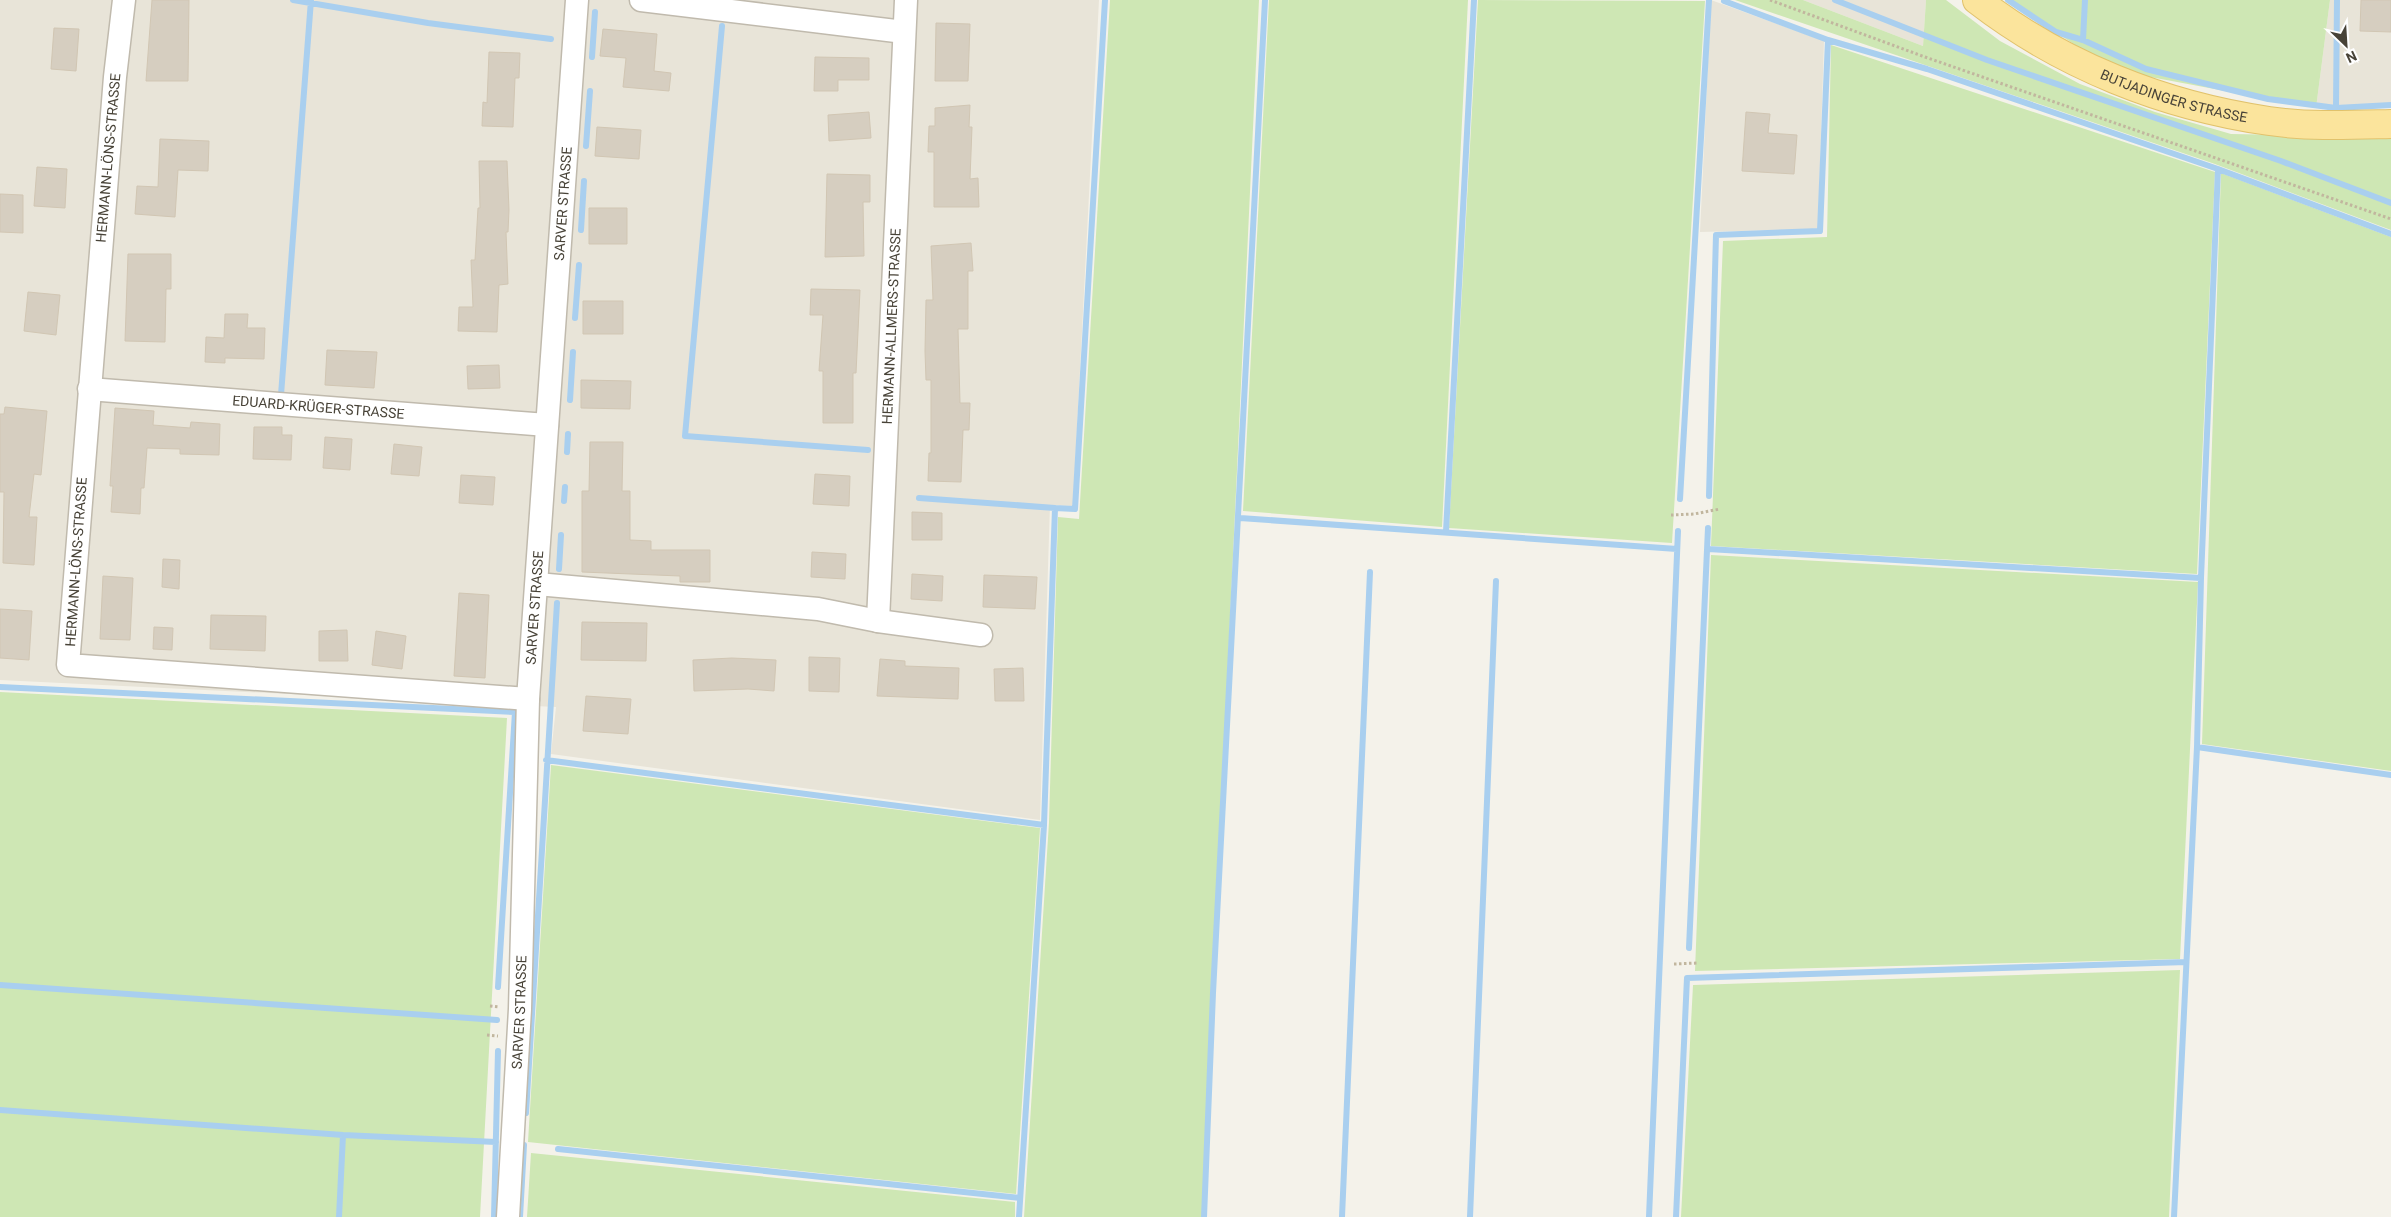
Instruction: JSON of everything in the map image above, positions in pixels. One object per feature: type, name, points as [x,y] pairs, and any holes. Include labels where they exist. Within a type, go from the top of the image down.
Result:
[{"type":"main road","name":"BUTJADINGER STRASSE","points":[[1976,0],[2027,34],[2111,79],[2202,109],[2271,121],[2341,125],[2391,124]]},
{"type":"street","name":"HERMANN-LÖNS-STRASSE","points":[[124,0],[114,86],[68,664],[528,699]]},
{"type":"street","name":"SARVER STRASSE","points":[[508,1217],[520,1010],[528,699],[578,0]]},
{"type":"street","points":[[642,0],[904,32]]},
{"type":"street","name":"HERMANN-ALLMERS-STRASSE","points":[[878,621],[906,0]]},
{"type":"street","name":"EDUARD-KRÜGER-STRASSE","points":[[89,389],[547,425]]},
{"type":"street","points":[[537,584],[818,609],[878,621],[981,635]]},
{"type":"path","points":[[1770,0],[1925,57],[2391,219]]},
{"type":"path","points":[[1671,515],[1694,514],[1720,509]]},
{"type":"path","points":[[1674,964],[1697,963]]},
{"type":"shaded area","points":[[0,0],[1099,0],[1073,506],[1050,505],[1040,820],[551,754],[556,707],[0,680]]},
{"type":"shaded area","points":[[1711,0],[1824,41],[1818,229],[1700,232]]},
{"type":"shaded area","points":[[1803,0],[1926,0],[1923,46]]},
{"type":"shaded area","points":[[2330,0],[2391,0],[2391,107],[2316,108]]},
{"type":"green space","points":[[1110,0],[1259,0],[1202,1217],[1024,1217],[1049,822],[1058,517],[1079,519]]},
{"type":"green space","points":[[1269,0],[1468,0],[1442,527],[1243,511]]},
{"type":"green space","points":[[1478,0],[1705,1],[1672,543],[1449,528]]},
{"type":"green space","points":[[1735,0],[1803,0],[1923,46],[1926,0],[1946,0],[2000,41],[2080,84],[2155,112],[2231,134],[2391,137],[2391,230],[2215,164]]},
{"type":"green space","points":[[2007,0],[2330,0],[2316,108],[2113,70]]},
{"type":"green space","points":[[1831,45],[2215,172],[2197,574],[1711,546],[1723,241],[1827,237]]},
{"type":"green space","points":[[2221,173],[2391,237],[2391,771],[2202,744]]},
{"type":"green space","points":[[1711,555],[2198,582],[2180,959],[1695,971]]},
{"type":"green space","points":[[0,692],[507,718],[480,1217],[0,1217]]},
{"type":"green space","points":[[551,765],[1040,828],[1016,1194],[528,1142]]},
{"type":"green space","points":[[2180,970],[2169,1217],[1681,1217],[1693,985]]},
{"type":"green space","points":[[531,1153],[1015,1202],[1015,1217],[527,1217]]},
{"type":"building","points":[[152,0],[189,0],[188,81],[146,81]]},
{"type":"building","points":[[2361,0],[2391,0],[2391,32],[2360,31]]},
{"type":"building","points":[[936,23],[970,24],[968,81],[935,81]]},
{"type":"building","points":[[54,28],[79,29],[76,71],[51,69]]},
{"type":"building","points":[[603,29],[657,34],[654,71],[671,73],[669,91],[623,87],[626,58],[600,56]]},
{"type":"building","points":[[489,52],[520,53],[519,78],[515,78],[513,127],[482,126],[483,102],[487,103]]},
{"type":"building","points":[[815,57],[869,58],[869,80],[838,80],[838,91],[814,91]]},
{"type":"building","points":[[970,105],[969,127],[972,127],[970,179],[978,178],[979,207],[934,207],[934,152],[928,152],[929,126],[935,126],[935,108]]},
{"type":"building","points":[[869,112],[871,138],[829,141],[828,115]]},
{"type":"building","points":[[1746,112],[1770,114],[1768,133],[1797,135],[1794,174],[1742,171]]},
{"type":"building","points":[[597,127],[641,130],[639,159],[595,156]]},
{"type":"building","points":[[160,139],[209,141],[208,171],[178,170],[175,217],[135,214],[137,186],[158,187]]},
{"type":"building","points":[[479,161],[507,161],[509,210],[508,232],[506,232],[508,284],[499,285],[497,332],[458,331],[459,307],[473,307],[471,260],[475,260],[478,208],[480,208]]},
{"type":"building","points":[[37,167],[67,169],[65,208],[34,206]]},
{"type":"building","points":[[827,174],[870,175],[870,202],[863,202],[864,256],[825,257]]},
{"type":"building","points":[[0,194],[23,195],[23,233],[0,232]]},
{"type":"building","points":[[589,208],[627,208],[627,244],[589,244]]},
{"type":"building","points":[[971,243],[973,271],[968,271],[968,329],[958,329],[960,403],[970,403],[969,430],[963,430],[961,482],[928,481],[929,453],[931,453],[931,380],[926,380],[925,351],[926,300],[933,300],[931,246]]},
{"type":"building","points":[[128,254],[171,254],[171,289],[166,289],[165,342],[125,341]]},
{"type":"building","points":[[811,289],[860,290],[856,373],[853,373],[853,423],[823,423],[823,371],[819,371],[823,315],[810,315]]},
{"type":"building","points":[[28,292],[60,295],[56,335],[24,331]]},
{"type":"building","points":[[583,301],[623,301],[623,334],[583,334]]},
{"type":"building","points":[[225,314],[248,314],[247,328],[265,328],[264,359],[225,358],[225,363],[205,362],[206,337],[224,338]]},
{"type":"building","points":[[327,350],[377,352],[374,388],[325,385]]},
{"type":"building","points":[[499,365],[500,388],[468,389],[467,366]]},
{"type":"building","points":[[581,380],[631,381],[630,409],[581,408]]},
{"type":"building","points":[[5,407],[47,411],[41,475],[34,474],[29,517],[37,517],[34,565],[3,563],[4,492],[0,492],[0,414],[4,414]]},
{"type":"building","points":[[115,408],[154,411],[153,425],[190,428],[191,422],[220,424],[219,455],[180,454],[180,449],[147,448],[144,488],[141,488],[140,514],[111,512],[113,486],[110,486]]},
{"type":"building","points":[[254,427],[282,427],[282,435],[292,435],[291,460],[253,459]]},
{"type":"building","points":[[325,437],[352,439],[350,470],[323,468]]},
{"type":"building","points":[[590,442],[623,442],[622,491],[630,491],[630,540],[651,541],[651,550],[710,550],[710,582],[680,582],[680,576],[582,572],[582,491],[589,491]]},
{"type":"building","points":[[394,444],[422,447],[419,476],[391,474]]},
{"type":"building","points":[[815,474],[850,476],[849,506],[813,504]]},
{"type":"building","points":[[461,475],[495,477],[493,505],[459,503]]},
{"type":"building","points":[[912,512],[942,513],[942,540],[912,540]]},
{"type":"building","points":[[812,552],[846,554],[845,579],[811,577]]},
{"type":"building","points":[[163,559],[180,560],[179,589],[162,587]]},
{"type":"building","points":[[912,574],[943,576],[942,601],[911,599]]},
{"type":"building","points":[[984,575],[1037,577],[1035,609],[983,607]]},
{"type":"building","points":[[103,576],[133,578],[130,640],[100,639]]},
{"type":"building","points":[[459,593],[489,595],[485,678],[454,676]]},
{"type":"building","points":[[0,609],[32,611],[29,660],[0,658]]},
{"type":"building","points":[[211,615],[266,616],[265,651],[210,649]]},
{"type":"building","points":[[582,622],[647,623],[646,661],[581,660]]},
{"type":"building","points":[[154,627],[173,628],[172,650],[153,649]]},
{"type":"building","points":[[347,630],[348,661],[319,661],[319,631]]},
{"type":"building","points":[[376,631],[406,636],[402,669],[372,665]]},
{"type":"building","points":[[809,657],[840,658],[839,692],[809,691]]},
{"type":"building","points":[[732,658],[776,660],[774,691],[748,689],[694,691],[693,660]]},
{"type":"building","points":[[880,659],[905,661],[905,666],[959,668],[958,699],[877,696]]},
{"type":"building","points":[[1023,668],[1024,701],[995,701],[994,669]]},
{"type":"building","points":[[586,696],[631,699],[628,734],[583,731]]},
{"type":"waterway","points":[[293,0],[428,23],[551,39]]},
{"type":"waterway","points":[[281,395],[311,0]]},
{"type":"waterway","points":[[1019,1217],[1044,825],[1055,508],[1075,509],[1105,0]]},
{"type":"waterway","points":[[1204,1217],[1213,993],[1265,0]]},
{"type":"waterway","points":[[1446,532],[1474,0]]},
{"type":"waterway","points":[[1680,499],[1709,0]]},
{"type":"waterway","points":[[1835,0],[1987,60],[2281,161],[2391,203]]},
{"type":"waterway","points":[[2008,0],[2056,32],[2083,40],[2146,69],[2268,99],[2336,108],[2391,105]]},
{"type":"waterway","points":[[2083,40],[2085,0]]},
{"type":"waterway","points":[[2336,108],[2337,0]]},
{"type":"waterway","points":[[1724,1],[1828,40],[1927,69],[2218,169],[2391,234]]},
{"type":"waterway","points":[[592,57],[595,12]]},
{"type":"waterway","points":[[722,26],[685,436],[868,450]]},
{"type":"waterway","points":[[1709,496],[1716,235],[1820,231],[1828,40]]},
{"type":"waterway","points":[[586,146],[590,91]]},
{"type":"waterway","points":[[2174,1217],[2197,747],[2201,578],[2218,169]]},
{"type":"waterway","points":[[581,230],[584,181]]},
{"type":"waterway","points":[[575,318],[579,265]]},
{"type":"waterway","points":[[570,400],[573,352]]},
{"type":"waterway","points":[[567,452],[568,434]]},
{"type":"waterway","points":[[564,501],[565,487]]},
{"type":"waterway","points":[[919,498],[1055,508]]},
{"type":"waterway","points":[[1240,518],[1677,549]]},
{"type":"waterway","points":[[1689,948],[1708,528]]},
{"type":"waterway","points":[[1649,1217],[1678,531]]},
{"type":"waterway","points":[[559,569],[561,535]]},
{"type":"waterway","points":[[1708,549],[2201,578]]},
{"type":"waterway","points":[[1342,1217],[1370,572]]},
{"type":"waterway","points":[[1470,1217],[1496,581]]},
{"type":"waterway","points":[[526,1113],[557,603]]},
{"type":"waterway","points":[[0,687],[515,712],[498,987]]},
{"type":"waterway","points":[[2197,747],[2391,775]]},
{"type":"waterway","points":[[546,760],[1044,825]]},
{"type":"waterway","points":[[1676,1217],[1687,978],[2186,962]]},
{"type":"waterway","points":[[0,985],[497,1020]]},
{"type":"waterway","points":[[494,1217],[498,1051]]},
{"type":"waterway","points":[[0,1110],[343,1135],[496,1142]]},
{"type":"waterway","points":[[339,1217],[343,1135]]},
{"type":"waterway","points":[[520,1217],[524,1145]]},
{"type":"waterway","points":[[558,1149],[1020,1198]]}]
